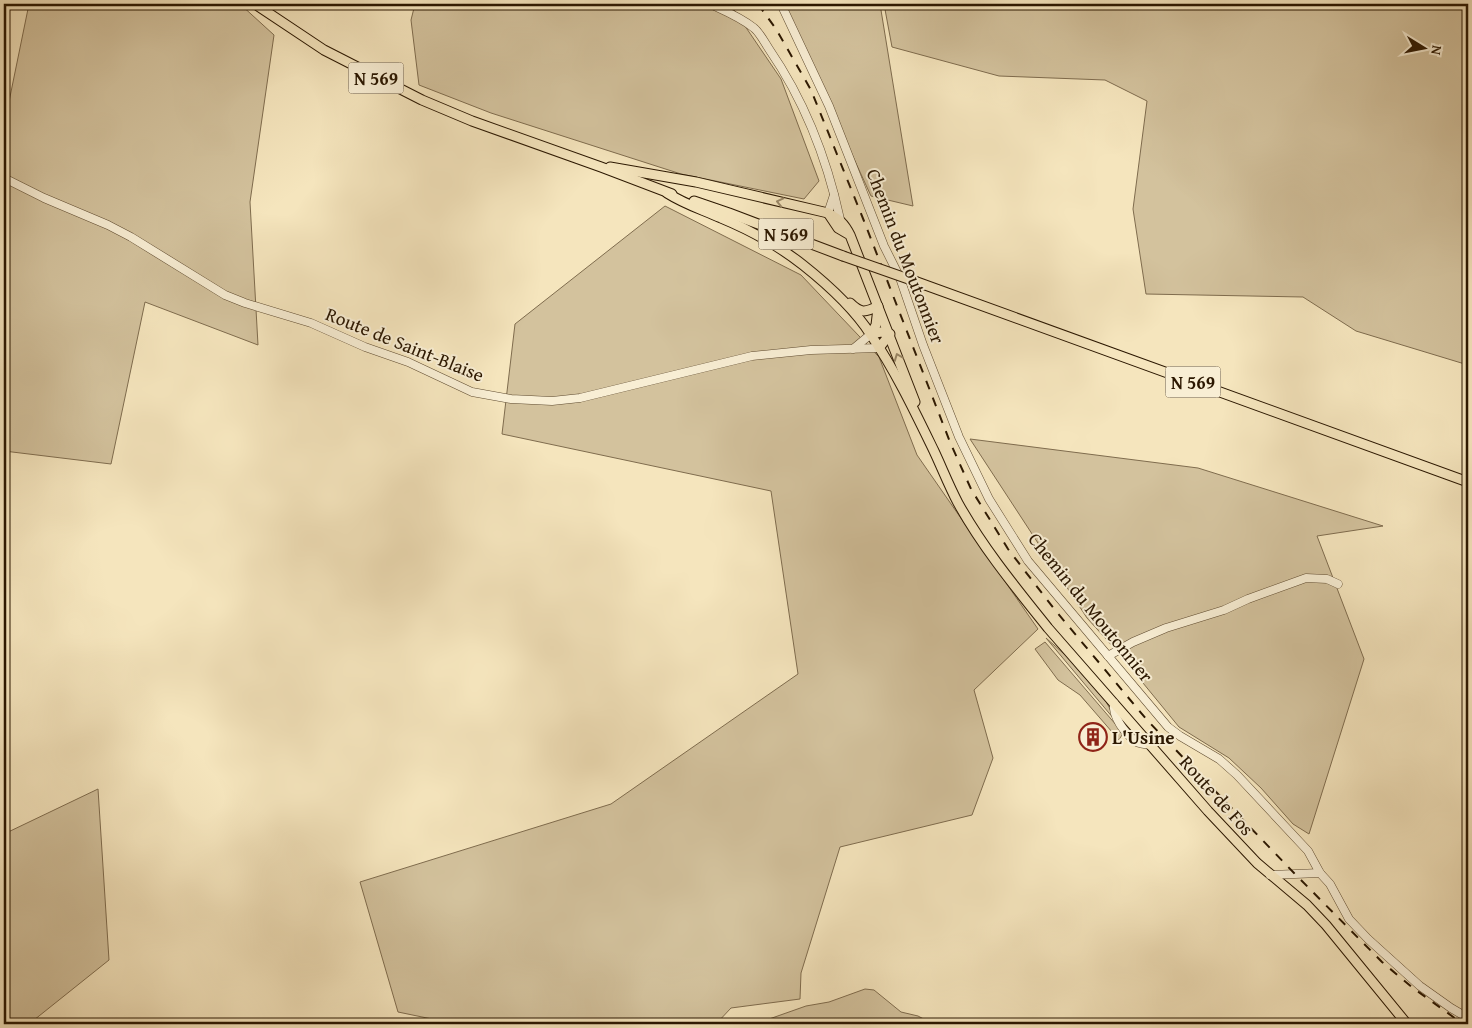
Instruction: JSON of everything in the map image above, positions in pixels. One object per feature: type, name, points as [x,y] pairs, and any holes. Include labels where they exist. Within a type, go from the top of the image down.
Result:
[{"type":"main road","name":"N 569","points":[[256,4],[324,50],[422,100],[472,121],[1468,482]]},
{"type":"main road","name":"N 569","points":[[600,167],[620,168],[696,182],[828,213]]},
{"type":"main road","points":[[667,193],[685,204],[722,218],[751,232],[824,278],[857,310],[868,311],[878,306]]},
{"type":"main road","points":[[828,213],[840,219],[850,235],[890,334],[934,452]]},
{"type":"main road","points":[[828,213],[838,228],[850,235]]},
{"type":"main road","points":[[809,270],[833,292],[871,334],[898,379],[934,452]]},
{"type":"main road","points":[[871,334],[876,326],[878,306]]},
{"type":"main road","points":[[871,334],[881,332],[890,334]]},
{"type":"main road","points":[[880,348],[890,334]]},
{"type":"main road","name":"Route de Fos","points":[[934,452],[957,501],[978,538],[1048,628],[1208,811],[1270,875],[1307,905],[1326,925],[1407,1024]]},
{"type":"street","points":[[710,4],[735,15],[755,29],[777,61],[802,107],[832,185],[840,219]]},
{"type":"street","name":"Chemin du Moutonnier","points":[[781,4],[829,106],[884,246],[900,278],[923,345],[959,437],[989,499],[1028,561],[1168,727],[1219,759],[1248,786],[1308,851],[1320,873],[1330,884],[1349,919],[1368,939],[1420,986],[1468,1018]]},
{"type":"street","name":"Route de Saint-Blaise","points":[[4,178],[44,198],[108,224],[225,295],[311,323],[365,347],[408,362],[472,392],[511,399],[552,401],[580,398],[752,356],[811,350],[880,348]]},
{"type":"street","points":[[828,213],[834,195]]},
{"type":"street","points":[[853,349],[871,334]]},
{"type":"street","points":[[1108,656],[1133,642],[1166,628],[1224,610],[1248,599],[1306,578],[1327,579],[1338,584]]},
{"type":"street","points":[[1270,875],[1320,873]]},
{"type":"shaded area","points":[[29,4],[240,4],[274,35],[250,202],[258,345],[145,302],[111,464],[4,451],[4,126]]},
{"type":"shaded area","points":[[415,4],[730,4],[781,79],[819,181],[804,199],[681,174],[491,113],[419,85],[411,20]]},
{"type":"shaded area","points":[[783,4],[880,4],[913,206],[871,196]]},
{"type":"shaded area","points":[[884,4],[1468,4],[1468,365],[1356,331],[1303,297],[1146,294],[1133,209],[1147,101],[1105,80],[999,76],[892,47]]},
{"type":"shaded area","points":[[665,206],[801,275],[879,357],[917,455],[1038,629],[974,690],[993,758],[972,815],[840,847],[801,973],[800,999],[731,1008],[716,1024],[456,1024],[398,1012],[360,882],[611,804],[798,674],[771,491],[502,434],[515,324]]},
{"type":"shaded area","points":[[970,439],[1198,468],[1383,526],[1317,536],[1364,659],[1309,834],[1293,824],[1261,788],[1229,758],[1179,727],[1116,650],[1087,618]]},
{"type":"shaded area","points":[[1046,638],[1095,685],[1114,719]]},
{"type":"shaded area","points":[[1045,642],[1123,733],[1119,740],[1080,695],[1058,680],[1035,649]]},
{"type":"shaded area","points":[[98,789],[109,960],[29,1024],[4,1024],[4,834]]},
{"type":"shaded area","points":[[865,989],[874,990],[901,1012],[918,1016],[933,1024],[755,1024],[806,1006],[829,1002]]},
{"type":"railway","points":[[758,4],[776,29],[811,90],[950,442],[971,489],[1008,549],[1055,610],[1147,720],[1382,962],[1413,988],[1463,1024]]},
{"type":"place","name":"L'Usine","points":[[1093,737]]}]
